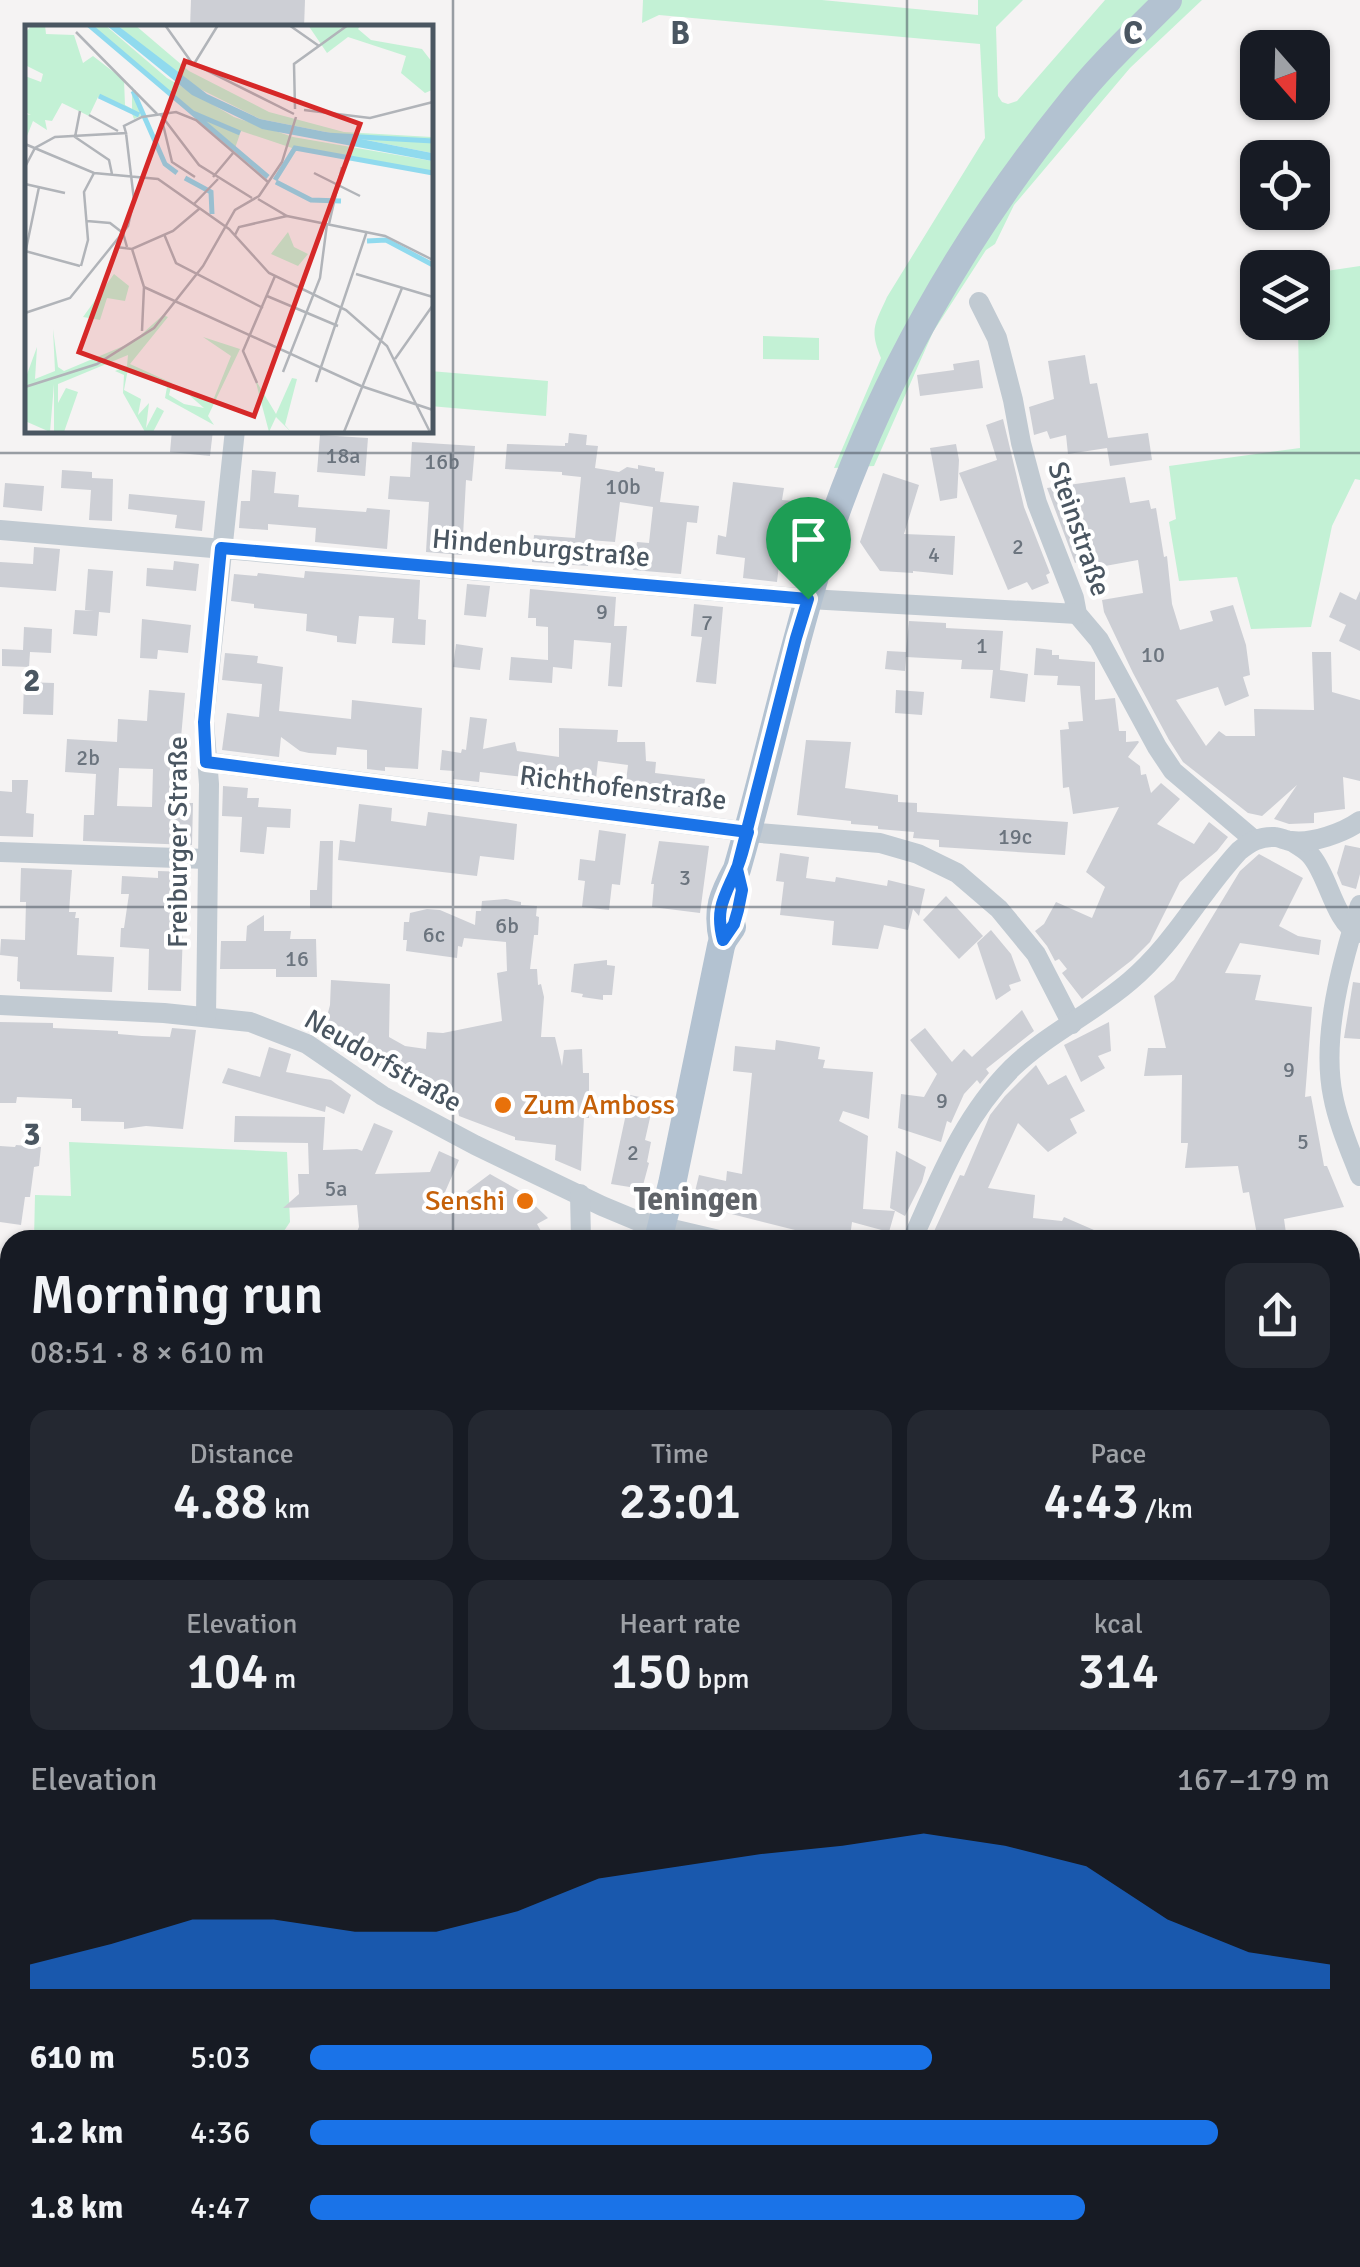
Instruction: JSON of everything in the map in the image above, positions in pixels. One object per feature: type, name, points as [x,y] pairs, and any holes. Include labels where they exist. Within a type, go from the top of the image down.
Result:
[{"type":"main road","points":[[660,1230],[723,940],[718,920],[722,901],[737,869],[796,638],[851,473],[903,358],[978,228],[1071,103],[1168,0]]},
{"type":"street","name":"Steinstraße","points":[[979,302],[997,338],[1038,503],[1077,614],[1099,640],[1173,771],[1253,839]]},
{"type":"street","name":"Freiburger Straße","points":[[206,1016],[209,784],[204,722],[235,432]]},
{"type":"street","name":"Hindenburgstraße","points":[[0,530],[808,599],[1077,614]]},
{"type":"street","name":"Richthofenstraße","points":[[206,762],[748,832],[880,843],[918,854],[956,873],[998,909],[1036,954],[1072,1024]]},
{"type":"street","points":[[1293,842],[1323,837],[1360,821]]},
{"type":"street","points":[[917,1230],[952,1152],[980,1104],[1014,1066],[1142,970],[1226,865],[1253,839],[1276,837],[1309,853],[1320,868],[1340,916],[1356,932]]},
{"type":"street","points":[[0,852],[207,859]]},
{"type":"street","points":[[1360,906],[1356,932],[1336,992],[1330,1058],[1332,1094],[1360,1176]]},
{"type":"street","name":"Neudorfstraße","points":[[0,1004],[250,1022],[307,1044],[383,1096],[653,1230]]},
{"type":"street","points":[[580,1194],[581,1230]]},
{"type":"green space","points":[[643,0],[822,0],[978,15],[978,0],[1023,0],[996,27],[998,96],[1008,104],[1017,101],[1105,0],[1202,0],[1130,68],[1014,205],[995,244],[986,250],[933,332],[874,466],[834,468],[881,358],[875,340],[879,314],[985,138],[980,44],[659,15],[642,23]]},
{"type":"green space","points":[[1360,266],[1360,480],[1355,479],[1332,526],[1311,627],[1251,629],[1237,577],[1179,581],[1169,522],[1176,519],[1169,466],[1300,448],[1298,340],[1330,340],[1330,270]]},
{"type":"green space","points":[[763,336],[819,338],[819,360],[763,359]]},
{"type":"green space","points":[[432,371],[548,381],[546,416],[432,406]]},
{"type":"green space","points":[[69,1142],[287,1152],[290,1222],[285,1230],[34,1230],[35,1195],[71,1196]]},
{"type":"building","points":[[191,0],[305,0],[304,25],[190,25]]},
{"type":"building","points":[[1085,355],[1090,384],[1097,383],[1108,438],[1148,433],[1152,460],[1110,466],[1107,448],[1068,454],[1066,435],[1050,439],[1047,431],[1034,435],[1029,407],[1054,399],[1048,361]]},
{"type":"building","points":[[979,360],[983,388],[920,396],[917,375],[954,370],[953,364]]},
{"type":"building","points":[[1003,419],[1024,507],[1050,573],[1046,575],[1049,583],[1032,590],[1027,582],[1008,590],[959,473],[997,460],[986,425]]},
{"type":"building","points":[[172,432],[213,432],[210,456],[170,452]]},
{"type":"building","points":[[569,433],[587,435],[586,445],[598,446],[595,468],[619,472],[627,467],[638,469],[638,465],[655,468],[664,472],[660,502],[699,506],[697,523],[687,522],[681,574],[633,570],[637,542],[649,543],[653,507],[620,502],[615,542],[589,540],[588,566],[532,562],[534,535],[575,538],[581,477],[505,469],[507,444],[565,446]]},
{"type":"building","points":[[320,435],[368,438],[365,476],[317,472]]},
{"type":"building","points":[[412,442],[475,446],[472,481],[466,480],[462,555],[426,552],[429,502],[388,499],[390,476],[410,477]]},
{"type":"building","points":[[956,444],[957,498],[940,501],[930,448]]},
{"type":"building","points":[[62,470],[92,472],[92,478],[113,479],[112,521],[89,520],[91,490],[61,488]]},
{"type":"building","points":[[252,470],[276,472],[274,493],[299,495],[298,507],[390,510],[387,549],[315,542],[316,528],[268,524],[268,530],[239,528],[241,501],[250,501]]},
{"type":"building","points":[[883,473],[919,485],[904,534],[955,536],[953,575],[880,571],[868,554],[860,542]]},
{"type":"building","points":[[1125,477],[1130,503],[1149,500],[1151,509],[1156,508],[1180,630],[1213,621],[1210,611],[1233,605],[1246,645],[1250,675],[1243,677],[1249,696],[1225,706],[1218,687],[1176,700],[1206,746],[1219,731],[1226,736],[1255,736],[1254,709],[1314,710],[1312,652],[1331,652],[1332,692],[1360,700],[1360,781],[1343,777],[1345,809],[1314,813],[1314,823],[1289,824],[1274,819],[1297,785],[1262,816],[1248,813],[1183,762],[1104,612],[1102,600],[1143,593],[1138,560],[1083,570],[1079,561],[1075,563],[1047,488]]},
{"type":"building","points":[[733,482],[784,488],[782,500],[794,501],[787,557],[780,556],[777,582],[743,578],[745,558],[716,554],[718,535],[726,537]]},
{"type":"building","points":[[5,483],[44,486],[42,511],[3,507]]},
{"type":"building","points":[[129,494],[205,501],[202,531],[175,528],[177,515],[128,509]]},
{"type":"building","points":[[34,547],[60,549],[56,591],[0,587],[0,562],[33,564]]},
{"type":"building","points":[[174,561],[199,564],[196,591],[146,586],[147,568],[173,570]]},
{"type":"building","points":[[88,569],[113,571],[110,613],[99,612],[97,636],[73,634],[75,610],[94,611],[85,610]]},
{"type":"building","points":[[305,571],[420,580],[418,619],[426,620],[425,645],[392,643],[394,618],[359,616],[356,644],[306,631],[307,614],[254,608],[254,604],[231,601],[234,574],[304,578]]},
{"type":"building","points":[[467,584],[490,586],[486,617],[464,615]]},
{"type":"building","points":[[530,589],[616,597],[614,626],[627,626],[622,687],[608,686],[611,643],[574,640],[572,669],[553,667],[552,683],[509,680],[511,657],[548,660],[548,627],[536,626],[536,618],[528,618]]},
{"type":"building","points":[[1360,591],[1360,651],[1339,641],[1346,625],[1329,617],[1340,592],[1356,600]]},
{"type":"building","points":[[694,604],[723,607],[716,684],[696,682],[702,637],[691,636]]},
{"type":"building","points":[[142,619],[191,625],[188,653],[158,650],[157,659],[140,658]]},
{"type":"building","points":[[909,621],[946,623],[946,628],[1003,631],[1000,670],[1028,674],[1025,702],[990,698],[993,670],[961,669],[962,660],[906,657],[905,671],[885,669],[887,651],[906,652]]},
{"type":"building","points":[[24,627],[52,629],[51,653],[30,652],[29,667],[2,666],[2,649],[23,650]]},
{"type":"building","points":[[456,644],[483,648],[480,670],[453,667]]},
{"type":"building","points":[[1036,648],[1052,650],[1052,655],[1059,655],[1059,659],[1095,662],[1095,700],[1115,698],[1119,731],[1126,731],[1126,742],[1139,742],[1128,757],[1140,766],[1141,775],[1146,774],[1151,793],[1161,783],[1180,799],[1157,824],[1194,844],[1209,822],[1228,837],[1180,882],[1150,942],[1082,999],[1062,973],[1067,969],[1059,959],[1055,961],[1035,931],[1044,924],[1056,902],[1092,918],[1105,887],[1086,872],[1119,807],[1073,814],[1069,787],[1063,788],[1060,730],[1069,729],[1068,722],[1083,721],[1080,686],[1057,685],[1058,676],[1034,675]]},
{"type":"building","points":[[225,653],[258,656],[257,663],[283,667],[279,711],[351,719],[352,700],[422,708],[418,769],[367,769],[367,750],[337,747],[336,755],[309,753],[281,737],[279,757],[222,750],[227,713],[259,717],[262,684],[222,680]]},
{"type":"building","points":[[24,682],[54,683],[53,715],[23,714]]},
{"type":"building","points":[[149,690],[185,693],[180,749],[184,749],[182,803],[193,803],[192,845],[83,841],[84,815],[94,815],[96,774],[65,772],[67,739],[117,742],[118,719],[147,721]],"holes":[[[119,768],[153,769],[152,807],[117,806]]]},
{"type":"building","points":[[896,690],[924,692],[922,715],[895,713]]},
{"type":"building","points":[[470,717],[487,719],[483,749],[515,742],[517,751],[559,757],[559,728],[618,730],[617,742],[645,742],[646,761],[656,762],[655,773],[705,779],[701,810],[628,800],[628,765],[598,761],[594,797],[522,788],[524,777],[480,772],[479,782],[453,779],[454,771],[440,770],[442,750],[466,750]]},
{"type":"building","points":[[806,740],[851,742],[845,788],[898,795],[898,802],[917,803],[917,812],[1068,822],[1065,855],[939,847],[939,840],[913,838],[914,832],[797,815]]},
{"type":"building","points":[[12,780],[28,780],[26,813],[34,814],[33,837],[0,836],[0,791],[12,792]]},
{"type":"building","points":[[223,786],[248,788],[247,798],[259,798],[258,807],[291,809],[290,828],[267,827],[264,854],[240,852],[242,817],[222,816]]},
{"type":"building","points":[[359,804],[392,808],[391,821],[426,826],[428,812],[517,824],[514,860],[480,856],[477,876],[338,860],[340,840],[355,842]]},
{"type":"building","points":[[599,830],[626,834],[620,885],[612,884],[609,910],[582,907],[585,881],[578,880],[580,859],[595,861]]},
{"type":"building","points":[[320,841],[333,841],[332,908],[310,908],[310,890],[317,890]]},
{"type":"building","points":[[659,841],[709,846],[700,913],[652,907],[651,884]]},
{"type":"building","points":[[1345,845],[1360,848],[1356,889],[1342,885],[1337,873]]},
{"type":"building","points":[[780,853],[809,857],[806,878],[835,882],[836,877],[887,886],[888,880],[925,889],[919,916],[913,909],[908,930],[884,925],[878,949],[832,945],[834,921],[780,915],[784,882],[776,881]]},
{"type":"building","points":[[1259,854],[1303,878],[1279,926],[1298,936],[1321,940],[1319,955],[1240,943],[1225,973],[1261,975],[1255,1000],[1312,1007],[1305,1097],[1311,1096],[1324,1166],[1344,1207],[1284,1219],[1286,1230],[1256,1230],[1249,1192],[1243,1193],[1238,1166],[1185,1168],[1188,1143],[1181,1143],[1182,1075],[1144,1076],[1148,1048],[1166,1048],[1154,996],[1174,980],[1240,871]]},
{"type":"building","points":[[21,868],[72,870],[69,912],[76,912],[75,918],[79,918],[77,955],[114,957],[112,992],[20,989],[18,957],[0,955],[1,939],[25,940],[26,902],[20,902]]},
{"type":"building","points":[[158,871],[188,872],[181,991],[148,990],[149,949],[120,947],[129,894],[121,894],[122,876],[158,878]]},
{"type":"building","points":[[946,896],[983,936],[959,959],[923,920]]},
{"type":"building","points":[[506,899],[537,906],[538,935],[534,935],[530,969],[537,969],[544,997],[541,1037],[555,1037],[562,1066],[564,1050],[582,1049],[583,1073],[589,1073],[589,1118],[584,1118],[581,1171],[555,1160],[556,1145],[515,1140],[459,1116],[457,1104],[410,1089],[323,1032],[331,980],[390,984],[389,1037],[405,1046],[426,1049],[427,1032],[443,1033],[502,1021],[497,973],[507,971],[506,942],[464,938],[462,947],[458,946],[457,958],[406,951],[407,940],[403,940],[404,922],[409,922],[410,913],[440,910],[475,925],[482,901]]},
{"type":"building","points":[[264,915],[264,931],[291,931],[290,939],[316,939],[317,977],[276,977],[276,969],[220,969],[221,941],[246,941],[247,926]]},
{"type":"building","points":[[991,930],[1011,954],[1021,981],[1009,985],[1011,990],[996,1000],[977,943]]},
{"type":"building","points":[[607,960],[607,965],[615,966],[612,995],[603,995],[603,1000],[571,992],[574,964]]},
{"type":"building","points":[[1353,982],[1360,983],[1360,1039],[1344,1038]]},
{"type":"building","points":[[1022,1010],[1034,1031],[986,1069],[989,1073],[980,1084],[977,1080],[964,1094],[951,1123],[947,1121],[941,1142],[898,1128],[901,1094],[924,1097],[937,1074],[910,1040],[925,1028],[952,1062],[964,1049],[972,1057]]},
{"type":"building","points":[[0,1022],[53,1023],[53,1028],[142,1036],[170,1037],[172,1028],[196,1030],[183,1129],[124,1129],[124,1122],[81,1121],[81,1108],[72,1108],[72,1099],[17,1097],[16,1103],[0,1103]]},
{"type":"building","points":[[1109,1022],[1111,1051],[1098,1056],[1105,1068],[1081,1082],[1064,1045]]},
{"type":"building","points":[[776,1040],[820,1047],[818,1059],[825,1060],[823,1068],[873,1072],[869,1119],[843,1111],[839,1121],[868,1136],[863,1209],[895,1211],[890,1230],[852,1222],[851,1230],[795,1230],[692,1204],[699,1175],[726,1181],[727,1171],[742,1174],[752,1073],[733,1071],[735,1046],[775,1050]]},
{"type":"building","points":[[269,1047],[291,1054],[286,1072],[331,1080],[351,1095],[344,1114],[326,1106],[325,1112],[222,1083],[228,1068],[260,1077]]},
{"type":"building","points":[[1036,1065],[1048,1085],[1066,1075],[1085,1111],[1070,1119],[1077,1133],[1048,1152],[1018,1123],[988,1188],[1035,1195],[1033,1218],[1062,1221],[1064,1217],[1094,1230],[935,1230],[960,1175],[964,1176],[990,1115]]},
{"type":"building","points":[[630,1095],[654,1100],[645,1140],[651,1142],[642,1189],[611,1184]]},
{"type":"building","points":[[235,1116],[325,1117],[323,1150],[362,1151],[374,1123],[393,1131],[375,1174],[430,1172],[439,1151],[459,1160],[435,1215],[490,1174],[520,1191],[548,1218],[537,1224],[540,1230],[358,1230],[357,1205],[283,1208],[299,1194],[298,1174],[309,1174],[308,1143],[234,1142]]},
{"type":"building","points":[[0,1146],[41,1147],[30,1197],[25,1197],[21,1225],[0,1222]]},
{"type":"building","points":[[896,1151],[926,1167],[905,1216],[890,1208]]},
{"type":"place","name":"Zum Amboss","points":[[503,1105]]},
{"type":"place","name":"Senshi","points":[[525,1201]]},
{"type":"district","name":"Teningen","points":[[696,1199]]},
{"type":"route","points":[[808,599],[221,548],[204,722],[206,762],[748,832],[722,901],[718,920],[723,940],[738,910],[742,890],[737,869],[748,832],[768,756],[796,638],[808,599]]}]
